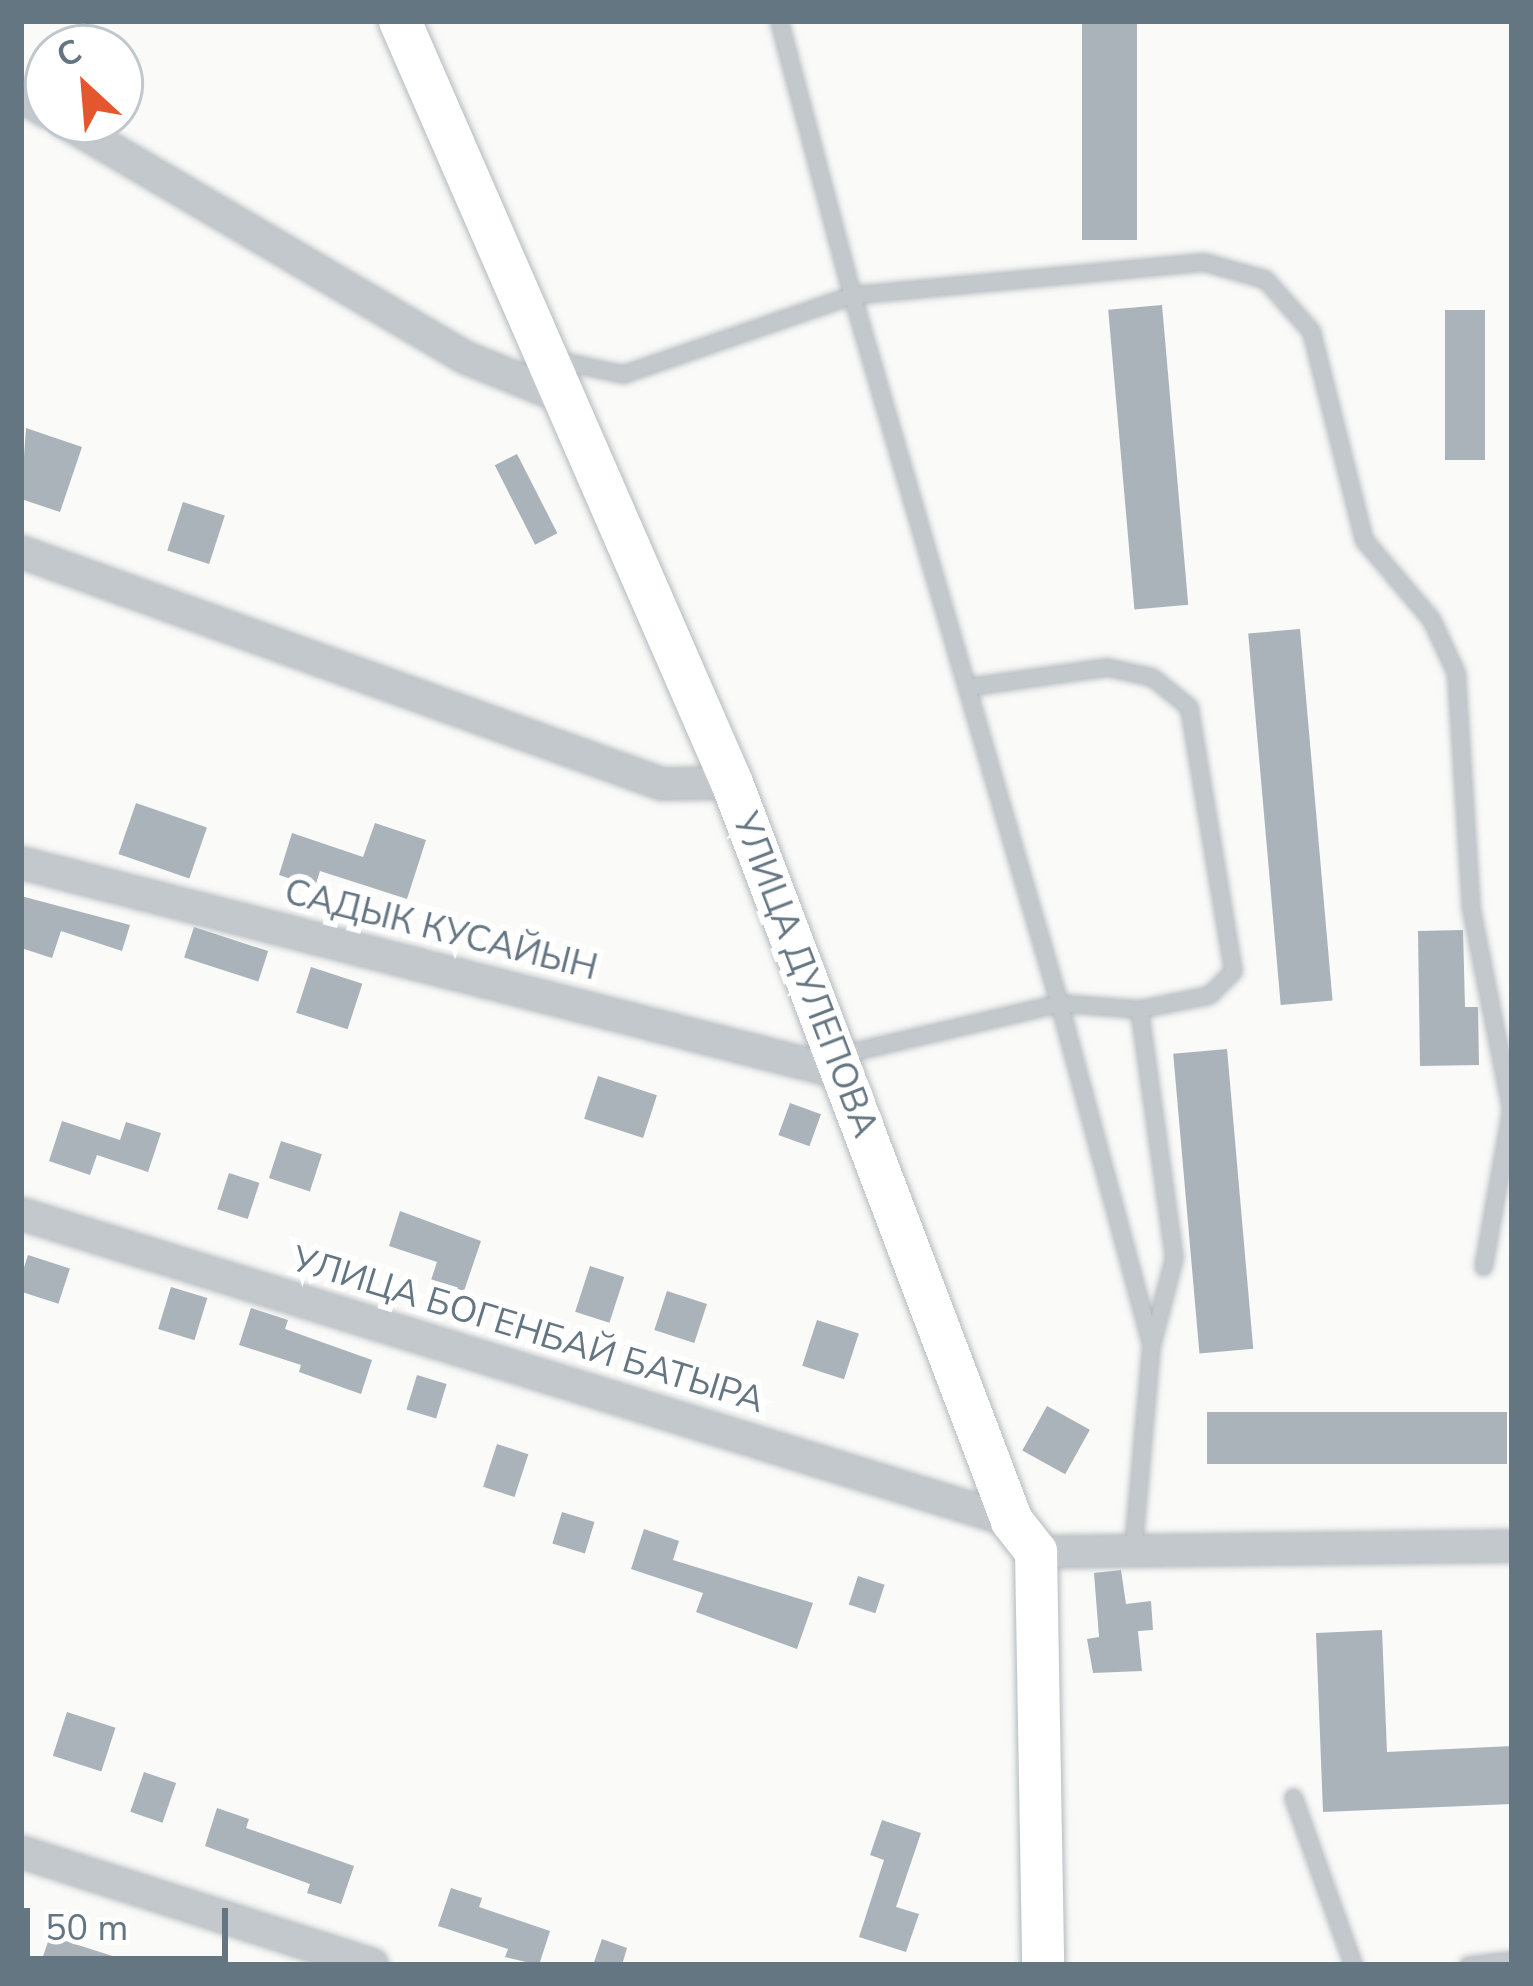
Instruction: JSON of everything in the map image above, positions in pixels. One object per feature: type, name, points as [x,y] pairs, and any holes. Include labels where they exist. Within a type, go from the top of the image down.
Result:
[{"type":"street","name":"УЛИЦА ДУЛЕПОВА","points":[[400,21],[732,783],[1024,1536],[1043,1965]]},
{"type":"street","points":[[103,144],[464,357],[560,396]]},
{"type":"street","points":[[21,552],[662,784],[732,783]]},
{"type":"street","name":"САДЫК КУСАЙЫН","points":[[21,863],[839,1064]]},
{"type":"street","name":"УЛИЦА БОГЕНБАЙ БАТЫРА","points":[[21,1214],[1024,1536],[1230,1552],[1512,1546]]},
{"type":"street","points":[[21,1852],[372,1965]]},
{"type":"lane","points":[[779,21],[852,296],[1059,1003],[1151,1345]]},
{"type":"lane","points":[[544,357],[623,374],[852,296],[1204,262],[1265,279],[1311,332],[1364,540],[1430,619],[1456,673],[1471,909],[1511,1110],[1484,1267]]},
{"type":"lane","points":[[839,1064],[1059,1003],[1138,1009],[1209,995],[1234,970],[1189,707],[1152,677],[1107,667],[966,687]]},
{"type":"lane","points":[[1133,1547],[1151,1345],[1174,1257],[1138,1009]]},
{"type":"lane","points":[[1293,1796],[1353,1965]]},
{"type":"lane","points":[[1468,1965],[1512,1960]]},
{"type":"building","points":[[1082,21],[1137,21],[1137,240],[1082,240]]},
{"type":"building","points":[[1162,305],[1188,605],[1134,610],[1108,310]]},
{"type":"building","points":[[1445,310],[1485,310],[1485,460],[1445,460]]},
{"type":"building","points":[[26,428],[82,447],[60,512],[21,499]]},
{"type":"building","points":[[517,454],[557,533],[535,545],[495,465]]},
{"type":"building","points":[[183,502],[225,516],[209,564],[167,551]]},
{"type":"building","points":[[1300,629],[1333,1001],[1281,1005],[1248,634]]},
{"type":"building","points":[[136,803],[207,827],[189,878],[118,854]]},
{"type":"building","points":[[375,823],[426,840],[407,899],[320,871],[315,887],[279,875],[292,833],[363,857]]},
{"type":"building","points":[[21,896],[130,925],[122,951],[61,931],[52,958],[21,948]]},
{"type":"building","points":[[194,927],[268,951],[258,982],[184,957]]},
{"type":"building","points":[[1463,930],[1465,1007],[1478,1007],[1479,1065],[1420,1066],[1418,931]]},
{"type":"building","points":[[311,967],[362,984],[348,1029],[296,1013]]},
{"type":"building","points":[[1227,1049],[1253,1349],[1199,1354],[1173,1054]]},
{"type":"building","points":[[598,1076],[657,1095],[643,1138],[584,1119]]},
{"type":"building","points":[[790,1103],[821,1114],[809,1146],[778,1135]]},
{"type":"building","points":[[62,1121],[120,1140],[126,1122],[161,1133],[148,1172],[97,1155],[90,1175],[49,1161]]},
{"type":"building","points":[[281,1141],[322,1154],[310,1191],[269,1178]]},
{"type":"building","points":[[229,1173],[259,1183],[248,1219],[217,1209]]},
{"type":"building","points":[[400,1211],[481,1241],[464,1291],[431,1280],[437,1262],[389,1246]]},
{"type":"building","points":[[28,1255],[70,1269],[58,1304],[21,1292]]},
{"type":"building","points":[[590,1266],[624,1277],[609,1323],[575,1312]]},
{"type":"building","points":[[171,1287],[207,1298],[194,1340],[158,1329]]},
{"type":"building","points":[[667,1291],[707,1304],[694,1343],[654,1330]]},
{"type":"building","points":[[251,1308],[288,1320],[285,1329],[372,1360],[361,1394],[299,1372],[301,1365],[239,1345]]},
{"type":"building","points":[[817,1320],[859,1334],[844,1379],[802,1366]]},
{"type":"building","points":[[417,1375],[447,1384],[436,1418],[406,1409]]},
{"type":"building","points":[[1047,1406],[1090,1430],[1065,1474],[1022,1451]]},
{"type":"building","points":[[1207,1412],[1507,1412],[1507,1464],[1207,1464]]},
{"type":"building","points":[[497,1444],[528,1454],[514,1497],[483,1487]]},
{"type":"building","points":[[562,1512],[595,1522],[585,1553],[552,1544]]},
{"type":"building","points":[[644,1529],[679,1541],[673,1560],[813,1603],[797,1649],[696,1612],[703,1593],[631,1569]]},
{"type":"building","points":[[1121,1570],[1126,1604],[1151,1601],[1153,1630],[1138,1631],[1142,1671],[1093,1673],[1087,1639],[1099,1637],[1094,1573]]},
{"type":"building","points":[[858,1576],[885,1585],[875,1613],[849,1605]]},
{"type":"building","points":[[1382,1630],[1387,1752],[1512,1746],[1512,1804],[1323,1812],[1316,1633]]},
{"type":"building","points":[[67,1712],[116,1728],[101,1772],[53,1756]]},
{"type":"building","points":[[144,1772],[176,1783],[162,1823],[130,1812]]},
{"type":"building","points":[[217,1808],[249,1819],[246,1828],[354,1866],[341,1904],[307,1893],[310,1884],[205,1846]]},
{"type":"building","points":[[882,1820],[921,1833],[896,1907],[919,1914],[906,1952],[859,1937],[884,1860],[870,1855]]},
{"type":"building","points":[[451,1888],[482,1898],[479,1907],[550,1931],[539,1965],[505,1957],[508,1949],[438,1926]]},
{"type":"building","points":[[50,1936],[125,1960],[124,1965],[40,1965]]},
{"type":"building","points":[[602,1939],[627,1948],[622,1965],[593,1965]]}]
